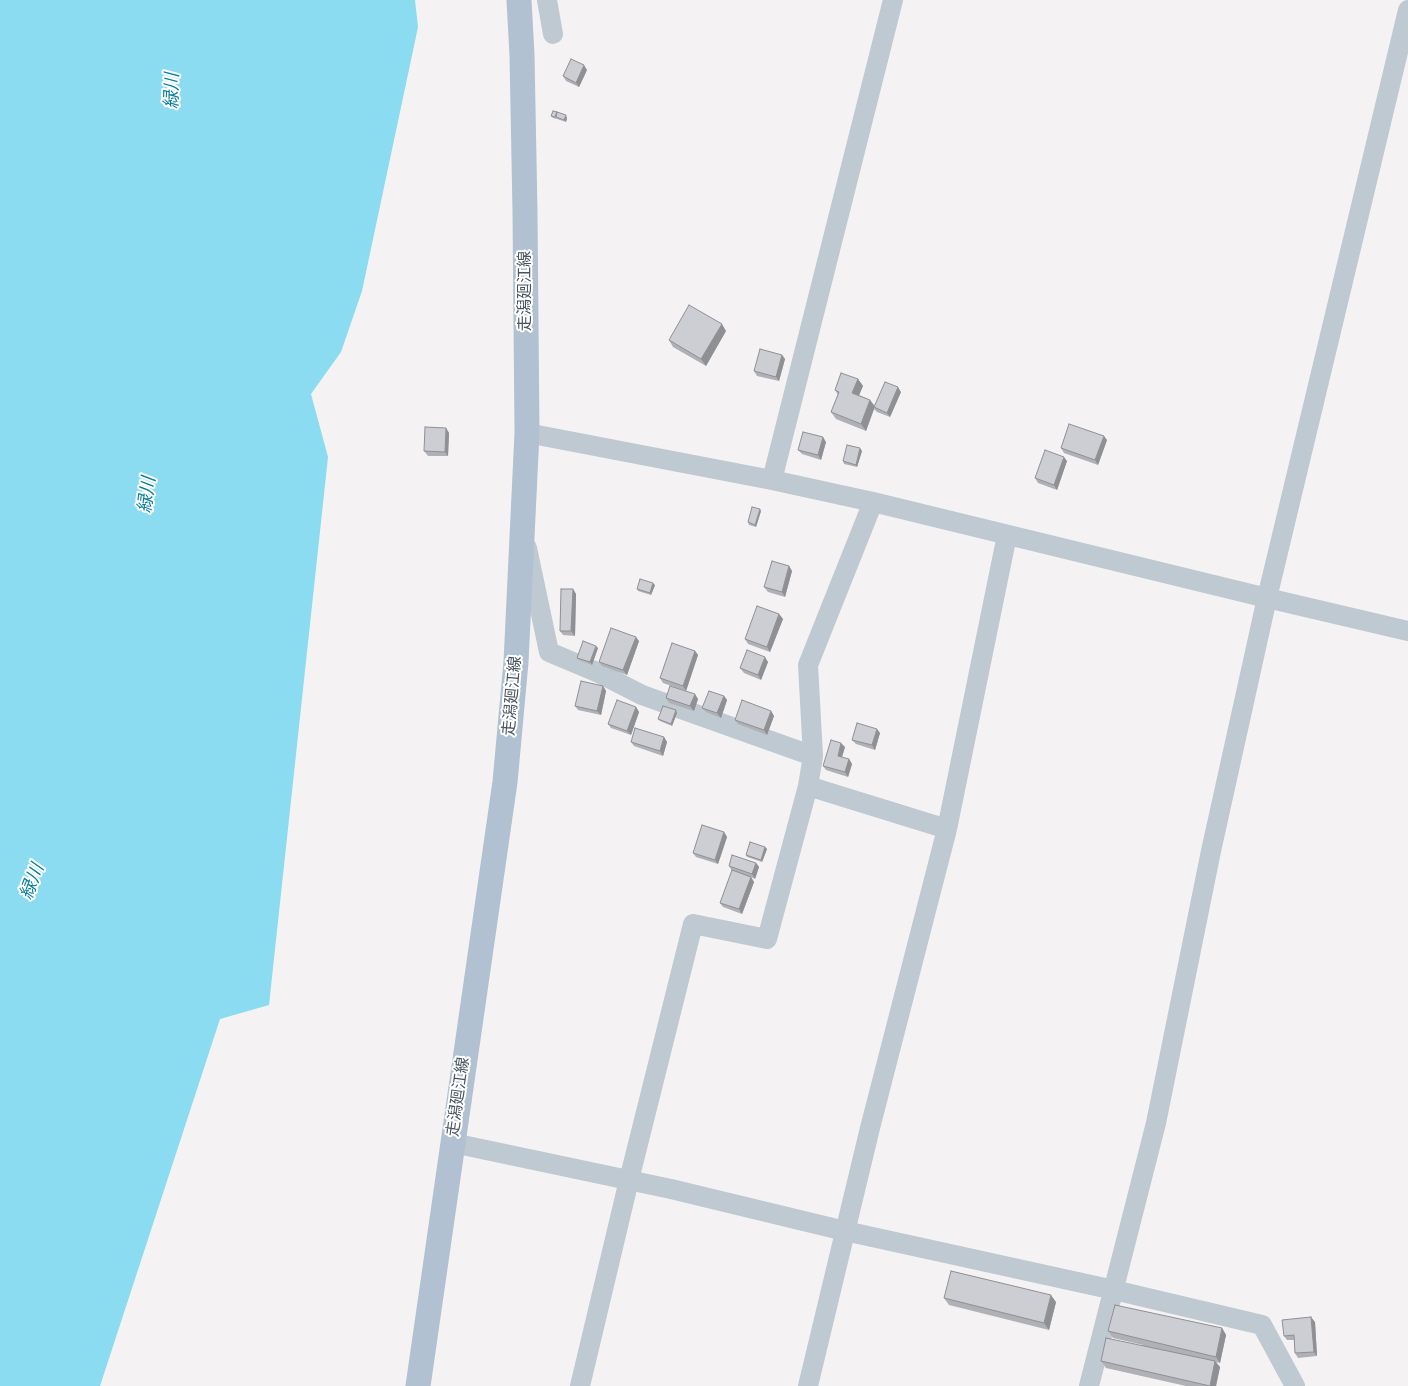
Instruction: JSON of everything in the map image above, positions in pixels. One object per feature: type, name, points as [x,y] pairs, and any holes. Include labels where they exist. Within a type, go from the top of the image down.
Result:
[{"type":"main road","name":"走潟廻江線","points":[[418,1386],[505,782],[516,662],[527,433],[525,212],[519,0]]},
{"type":"street","points":[[546,0],[553,34]]},
{"type":"street","points":[[772,480],[887,1]]},
{"type":"street","points":[[1089,1386],[1156,1123],[1211,851],[1268,598],[1408,10]]},
{"type":"street","points":[[527,433],[772,480],[873,502],[1408,631]]},
{"type":"street","points":[[580,1386],[693,924],[768,939],[808,786],[813,756],[808,664],[873,502]]},
{"type":"street","points":[[523,529],[549,652],[599,672],[642,695],[813,756]]},
{"type":"street","points":[[808,1386],[870,1128],[947,829],[1007,535]]},
{"type":"street","points":[[808,786],[947,829]]},
{"type":"street","points":[[453,1143],[671,1189],[845,1231],[1114,1290],[1262,1325],[1295,1386]]},
{"type":"water","name":"緑川","points":[[0,0],[415,0],[418,27],[362,291],[341,352],[311,394],[328,457],[269,1005],[220,1019],[100,1386],[0,1386]]},
{"type":"building","points":[[571,59],[584,65],[576,83],[563,76]]},
{"type":"building","points":[[553,111],[557,112],[555,117],[551,116]]},
{"type":"building","points":[[557,112],[566,115],[564,120],[556,117]]},
{"type":"building","points":[[689,305],[722,324],[701,359],[669,340]]},
{"type":"building","points":[[760,349],[782,355],[776,377],[754,371]]},
{"type":"building","points":[[841,373],[858,379],[852,393],[870,400],[861,424],[831,412],[839,392],[835,390]]},
{"type":"building","points":[[885,382],[898,387],[887,413],[874,407]]},
{"type":"building","points":[[1069,424],[1104,436],[1095,460],[1061,448]]},
{"type":"building","points":[[425,427],[446,428],[445,452],[424,451]]},
{"type":"building","points":[[803,432],[823,437],[818,455],[798,450]]},
{"type":"building","points":[[847,445],[860,448],[856,465],[843,461]]},
{"type":"building","points":[[1045,450],[1064,457],[1054,485],[1035,478]]},
{"type":"building","points":[[752,507],[760,509],[755,525],[748,522]]},
{"type":"building","points":[[772,561],[789,566],[782,592],[764,587]]},
{"type":"building","points":[[640,579],[653,583],[650,593],[637,589]]},
{"type":"building","points":[[561,589],[573,589],[571,631],[560,631]]},
{"type":"building","points":[[757,606],[779,614],[767,647],[745,639]]},
{"type":"building","points":[[611,628],[636,637],[623,670],[599,662]]},
{"type":"building","points":[[583,641],[596,646],[590,662],[577,658]]},
{"type":"building","points":[[672,643],[695,651],[683,686],[660,678]]},
{"type":"building","points":[[747,650],[765,657],[758,675],[740,668]]},
{"type":"building","points":[[581,681],[603,686],[597,711],[575,706]]},
{"type":"building","points":[[670,686],[695,694],[690,706],[666,698]]},
{"type":"building","points":[[709,691],[724,696],[717,713],[702,708]]},
{"type":"building","points":[[617,700],[636,707],[627,731],[608,724]]},
{"type":"building","points":[[742,700],[771,711],[764,730],[735,720]]},
{"type":"building","points":[[663,706],[676,710],[671,724],[658,719]]},
{"type":"building","points":[[857,723],[877,729],[872,745],[852,740]]},
{"type":"building","points":[[635,728],[664,737],[660,751],[631,742]]},
{"type":"building","points":[[831,740],[841,743],[838,756],[849,759],[845,772],[823,766]]},
{"type":"building","points":[[702,825],[724,832],[715,860],[693,853]]},
{"type":"building","points":[[750,842],[765,847],[761,860],[746,855]]},
{"type":"building","points":[[732,855],[756,863],[752,874],[729,866]]},
{"type":"building","points":[[732,870],[751,877],[739,909],[720,903]]},
{"type":"building","points":[[951,1271],[1051,1295],[1044,1323],[944,1298]]},
{"type":"building","points":[[1115,1305],[1222,1328],[1216,1357],[1108,1331]]},
{"type":"building","points":[[1311,1317],[1314,1352],[1295,1353],[1294,1335],[1284,1336],[1282,1320]]},
{"type":"building","points":[[1106,1338],[1215,1361],[1210,1386],[1101,1361]]}]
